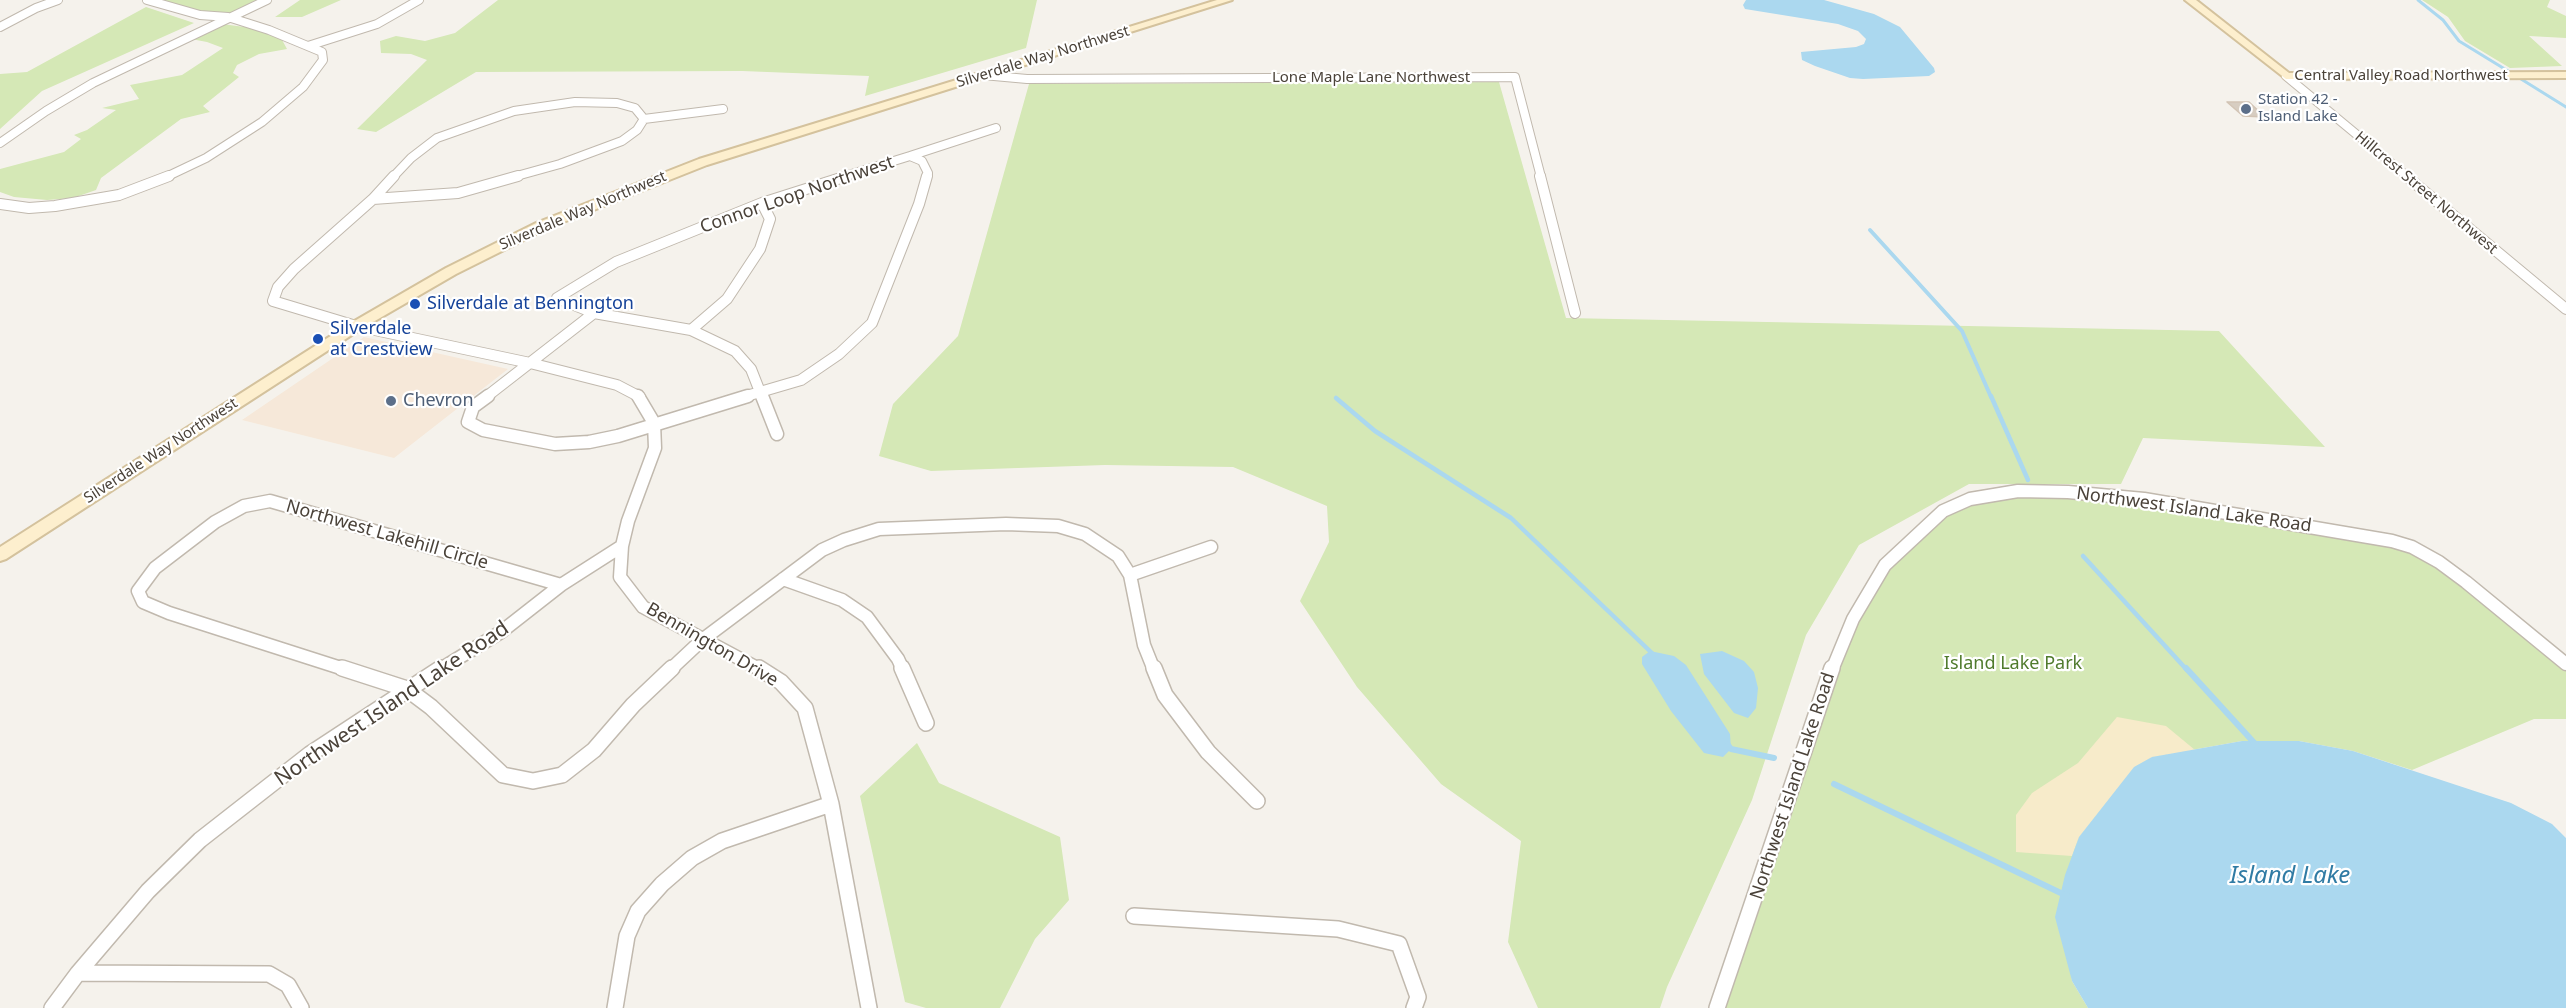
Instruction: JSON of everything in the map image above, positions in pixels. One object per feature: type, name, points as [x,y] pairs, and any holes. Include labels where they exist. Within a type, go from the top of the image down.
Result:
[{"type":"main road","name":"Silverdale Way Northwest","points":[[0,555],[356,326],[483,254],[584,208],[711,159],[1202,4],[1227,0]]},
{"type":"main road","name":"Central Valley Road Northwest","points":[[2190,0],[2286,76],[2566,75]]},
{"type":"street","points":[[0,27],[36,8],[58,0]]},
{"type":"street","points":[[0,204],[55,206],[119,195],[159,181],[198,162],[262,122],[303,87],[322,60],[322,52],[269,30],[228,17],[200,15],[147,0]]},
{"type":"street","points":[[0,143],[70,95],[267,0]]},
{"type":"street","points":[[308,46],[377,24],[419,0]]},
{"type":"street","name":"Lone Maple Lane Northwest","points":[[983,75],[1027,79],[1515,77],[1575,313]]},
{"type":"street","name":"Hillcrest Street Northwest","points":[[2286,76],[2566,309]]},
{"type":"street","points":[[644,118],[635,108],[597,101],[538,107],[489,119],[429,143],[373,199],[294,269],[278,287],[273,301],[289,308],[356,326],[530,363],[617,385],[639,396],[654,423]]},
{"type":"street","points":[[373,199],[441,196],[476,189],[610,147],[631,135],[644,118],[723,109]]},
{"type":"street","points":[[910,156],[996,128]]},
{"type":"street","name":"Connor Loop Northwest","points":[[530,363],[473,407],[468,422],[483,430],[555,444],[618,436],[654,423],[801,380],[839,354],[872,323],[919,204],[928,173],[922,161],[910,156],[762,203],[616,262],[557,297],[594,313]]},
{"type":"street","points":[[691,330],[727,299],[760,249],[770,219],[762,203]]},
{"type":"street","points":[[0,213],[12,206]]},
{"type":"street","points":[[530,363],[594,313],[691,330],[735,351],[751,369],[777,434]]},
{"type":"street","name":"Bennington Drive","points":[[654,423],[655,448],[622,546],[620,577],[643,608],[747,661],[781,682],[805,708],[831,804],[869,1008]]},
{"type":"street","name":"Northwest Island Lake Road","points":[[1717,1008],[1838,651],[1853,619],[1886,565],[1943,511],[1970,499],[2018,491],[2068,492],[2144,499],[2392,541],[2412,547],[2439,562],[2566,664]]},
{"type":"street","name":"Northwest Lakehill Circle","points":[[407,689],[169,613],[143,602],[138,591],[155,568],[216,522],[244,506],[270,501],[561,585]]},
{"type":"street","points":[[407,689],[431,707],[503,775],[533,781],[562,775],[594,750],[633,705],[702,640],[822,550],[879,529],[1006,524],[1058,526],[1085,534],[1118,556],[1130,575],[1144,645],[1165,695],[1208,752],[1257,801]]},
{"type":"street","name":"Northwest Island Lake Road","points":[[52,1008],[78,973],[148,891],[200,840],[310,754],[407,689],[501,632],[561,585],[622,546]]},
{"type":"street","points":[[1130,575],[1211,547]]},
{"type":"street","points":[[783,579],[842,600],[867,617],[898,659],[926,723]]},
{"type":"street","points":[[615,1008],[627,936],[639,911],[662,884],[692,858],[722,841],[831,804]]},
{"type":"street","points":[[1134,916],[1338,929],[1399,944],[1418,997],[1414,1008]]},
{"type":"street","points":[[78,973],[269,974],[288,985],[301,1008]]},
{"type":"shaded area","points":[[364,337],[508,369],[394,458],[242,420]]},
{"type":"green space","points":[[147,0],[267,0],[228,17]]},
{"type":"green space","points":[[300,0],[341,0],[302,17],[275,17]]},
{"type":"green space","points":[[498,0],[1037,0],[1026,48],[865,96],[869,76],[742,71],[476,72],[376,132],[357,129],[427,60],[411,54],[381,53],[380,41],[396,36],[425,41],[455,33]]},
{"type":"green space","points":[[2422,0],[2550,0],[2547,7],[2566,16],[2566,38],[2529,36],[2562,66],[2510,68],[2465,41],[2448,17]]},
{"type":"green space","points":[[146,7],[194,23],[42,91],[0,129],[0,74],[27,72]]},
{"type":"green space","points":[[222,24],[252,28],[281,38],[287,49],[259,54],[237,65],[233,73],[239,77],[203,106],[210,112],[181,119],[101,178],[96,190],[73,198],[47,200],[14,197],[0,192],[0,169],[64,152],[81,139],[74,135],[87,130],[116,110],[102,108],[139,99],[130,85],[182,75],[223,48],[191,39]]},
{"type":"green space","points":[[1499,82],[1566,318],[2219,331],[2325,447],[2143,438],[2121,484],[1969,484],[1859,545],[1806,635],[1752,800],[1667,987],[1660,1008],[1538,1008],[1508,942],[1521,841],[1441,784],[1357,687],[1300,601],[1329,542],[1327,506],[1233,467],[1105,465],[931,471],[879,456],[893,404],[958,336],[1029,84]]},
{"type":"green space","name":"Island Lake Park","points":[[2068,492],[2412,547],[2566,664],[2566,719],[2534,719],[2412,770],[2353,751],[2299,741],[2242,741],[2152,757],[2135,767],[2079,837],[2062,893],[2072,981],[2088,1008],[1717,1008],[1863,599],[1920,533],[1970,499]]},
{"type":"green space","points":[[917,743],[939,783],[1060,837],[1069,900],[1035,939],[1000,1008],[926,1008],[905,1002],[860,796]]},
{"type":"sand","points":[[2117,717],[2166,726],[2195,750],[2152,757],[2135,767],[2079,837],[2072,856],[2016,852],[2016,815],[2032,793],[2078,763]]},
{"type":"water","points":[[1746,0],[1824,0],[1874,14],[1900,27],[1935,72],[1929,76],[1863,79],[1850,78],[1815,66],[1802,60],[1801,52],[1856,47],[1864,44],[1866,39],[1858,31],[1838,24],[1745,9],[1743,5]]},
{"type":"water","points":[[1650,651],[1674,656],[1686,665],[1730,734],[1731,749],[1723,757],[1704,753],[1671,711],[1642,664],[1642,657]]},
{"type":"water","points":[[1722,651],[1744,661],[1754,672],[1758,688],[1756,708],[1748,718],[1734,713],[1704,674],[1700,654]]},
{"type":"water","name":"Island Lake","points":[[2242,741],[2299,741],[2353,751],[2511,803],[2552,824],[2566,838],[2566,1008],[2088,1008],[2072,981],[2055,917],[2065,875],[2079,837],[2134,767],[2152,757]]},
{"type":"building","name":"Station 42 - Island Lake","points":[[2227,102],[2249,102],[2265,117],[2243,116]]},
{"type":"waterway","points":[[2418,0],[2443,20],[2459,41],[2508,71]]},
{"type":"waterway","points":[[2521,79],[2566,107]]},
{"type":"waterway","points":[[1870,230],[1962,331],[1991,397]]},
{"type":"waterway","points":[[1991,396],[2028,480]]},
{"type":"waterway","points":[[1336,398],[1375,431],[1511,518],[1654,655]]},
{"type":"waterway","points":[[2083,556],[2187,670]]},
{"type":"waterway","points":[[2186,668],[2258,747]]},
{"type":"waterway","points":[[1728,745],[1731,749],[1774,758]]},
{"type":"waterway","points":[[1834,784],[2067,896]]},
{"type":"place","name":"Station 42 - Island Lake","points":[[2246,109]]},
{"type":"place","name":"Silverdale at Bennington","points":[[415,304]]},
{"type":"place","name":"Silverdale at Crestview","points":[[318,339]]},
{"type":"place","name":"Chevron","points":[[391,401]]}]
